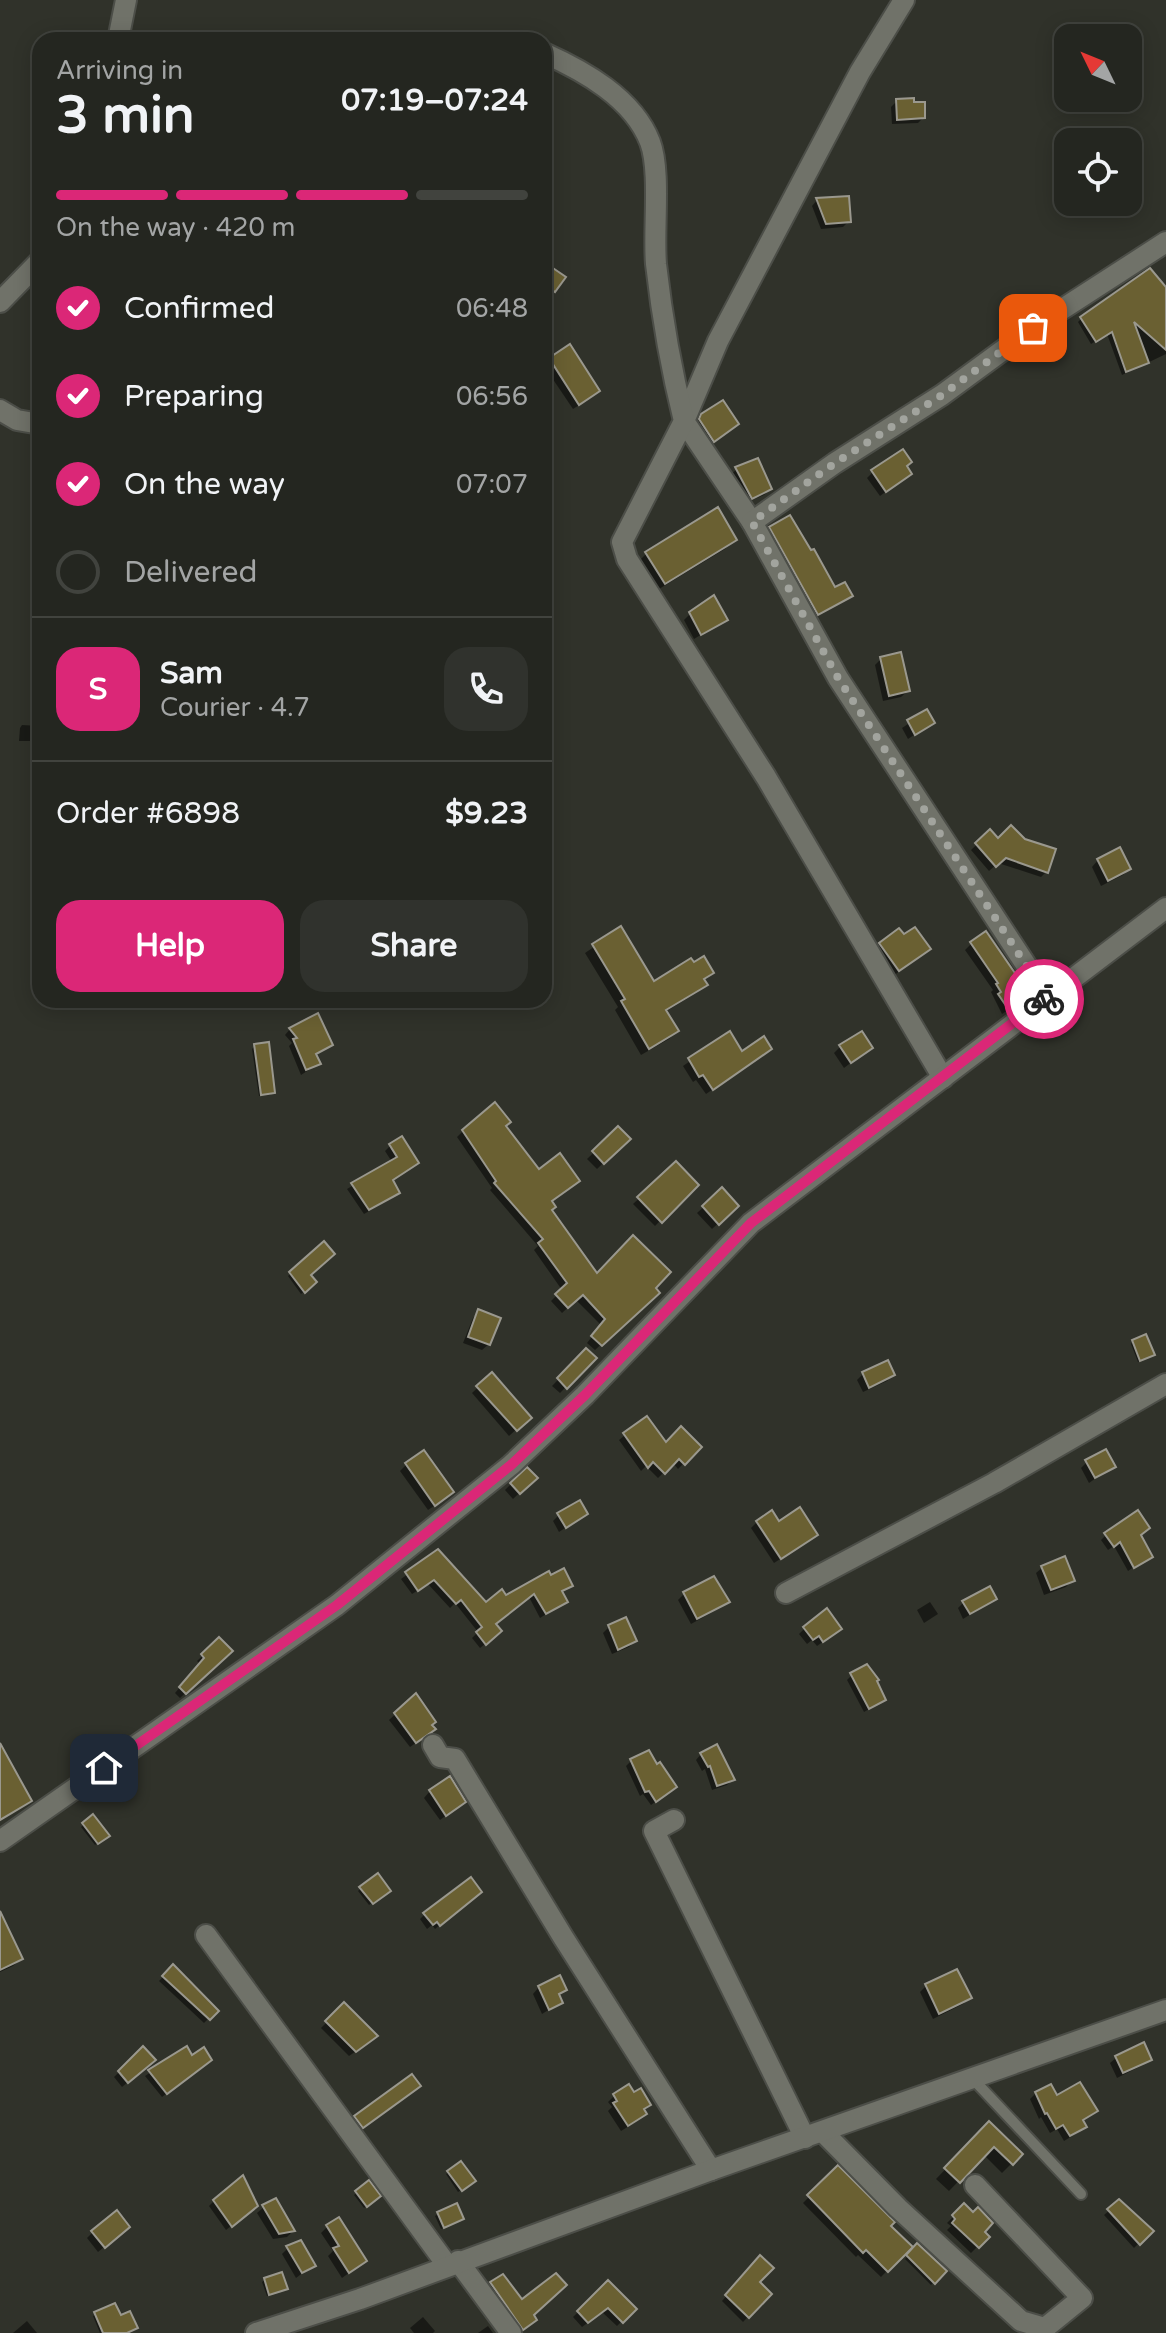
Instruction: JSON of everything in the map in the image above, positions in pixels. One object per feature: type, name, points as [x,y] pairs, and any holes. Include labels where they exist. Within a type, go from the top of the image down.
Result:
[{"type":"street","points":[[120,32],[126,0]]},
{"type":"street","points":[[904,0],[860,72],[718,341],[684,421],[622,542],[627,559],[766,777],[943,1078]]},
{"type":"street","points":[[552,56],[572,65],[614,95],[634,116],[650,142],[655,170],[656,263],[668,355],[684,421],[752,522],[838,678],[1047,997]]},
{"type":"street","points":[[752,522],[835,463],[942,395],[1033,328],[1166,242]]},
{"type":"street","points":[[0,302],[32,269]]},
{"type":"street","points":[[0,410],[17,420],[32,423]]},
{"type":"street","points":[[0,1841],[337,1605],[486,1485],[585,1395],[751,1223],[1166,908]]},
{"type":"street","points":[[786,1593],[994,1483],[1166,1384]]},
{"type":"street","points":[[433,1745],[440,1757],[455,1759],[563,1937],[711,2170]]},
{"type":"street","points":[[674,1820],[654,1831],[814,2135],[1021,2321],[1045,2328],[1082,2298],[975,2185]]},
{"type":"street","points":[[206,1935],[452,2263],[511,2333]]},
{"type":"street","points":[[256,2333],[360,2299],[711,2170],[1166,2010]]},
{"type":"lane","points":[[973,2079],[1081,2194]]},
{"type":"building","points":[[914,98],[914,102],[925,102],[925,118],[897,120],[896,99]]},
{"type":"building","points":[[849,196],[851,222],[826,224],[816,198]]},
{"type":"building","points":[[552,267],[566,277],[555,292],[552,290]]},
{"type":"building","points":[[1150,268],[1166,287],[1166,350],[1134,322],[1149,363],[1126,372],[1112,332],[1096,342],[1080,317]]},
{"type":"building","points":[[570,344],[600,391],[579,405],[552,363],[552,356]]},
{"type":"building","points":[[723,400],[739,424],[714,442],[699,419],[701,414]]},
{"type":"building","points":[[903,449],[912,462],[907,466],[912,474],[886,492],[871,470]]},
{"type":"building","points":[[758,458],[772,489],[752,499],[735,467]]},
{"type":"building","points":[[718,507],[737,540],[665,584],[645,552]]},
{"type":"building","points":[[790,515],[835,587],[845,582],[853,596],[818,615],[769,527]]},
{"type":"building","points":[[714,595],[728,620],[701,635],[689,612]]},
{"type":"building","points":[[901,652],[910,691],[889,696],[880,657]]},
{"type":"building","points":[[927,709],[935,723],[915,735],[907,720]]},
{"type":"building","points":[[1011,825],[1025,839],[1056,849],[1048,873],[1006,858],[996,867],[975,843],[990,829],[998,838]]},
{"type":"building","points":[[1120,847],[1131,869],[1108,881],[1097,859]]},
{"type":"building","points":[[621,926],[654,981],[691,958],[694,962],[704,956],[714,973],[704,979],[708,985],[666,1010],[679,1031],[649,1049],[621,1001],[625,999],[592,944]]},
{"type":"building","points":[[915,927],[931,949],[899,971],[879,943],[899,928],[904,934]]},
{"type":"building","points":[[986,931],[1030,995],[1009,1010],[998,994],[1001,992],[998,983],[970,942]]},
{"type":"building","points":[[318,1013],[333,1045],[316,1054],[321,1064],[306,1070],[293,1039],[297,1038],[289,1028]]},
{"type":"building","points":[[730,1031],[742,1051],[764,1036],[772,1049],[713,1090],[703,1075],[699,1077],[688,1058]]},
{"type":"building","points":[[862,1031],[873,1048],[851,1063],[839,1045]]},
{"type":"building","points":[[269,1042],[275,1093],[261,1095],[254,1044]]},
{"type":"building","points":[[495,1102],[511,1122],[506,1126],[539,1169],[560,1153],[580,1181],[552,1201],[556,1207],[552,1210],[597,1273],[633,1235],[671,1272],[656,1288],[660,1293],[602,1346],[591,1336],[605,1319],[583,1295],[568,1308],[555,1294],[567,1283],[538,1243],[543,1239],[494,1183],[496,1181],[462,1130]]},
{"type":"building","points":[[618,1126],[631,1139],[604,1164],[592,1151]]},
{"type":"building","points":[[402,1136],[419,1163],[393,1180],[400,1193],[369,1210],[351,1183],[397,1157],[389,1144]]},
{"type":"building","points":[[676,1161],[699,1185],[662,1223],[637,1197]]},
{"type":"building","points":[[722,1187],[739,1206],[719,1225],[702,1206]]},
{"type":"building","points":[[324,1241],[335,1254],[311,1275],[317,1282],[305,1293],[289,1272]]},
{"type":"building","points":[[478,1309],[501,1318],[490,1345],[468,1337]]},
{"type":"building","points":[[1146,1334],[1155,1355],[1140,1361],[1132,1340]]},
{"type":"building","points":[[586,1348],[597,1358],[567,1389],[557,1378]]},
{"type":"building","points":[[888,1360],[895,1375],[869,1388],[862,1372]]},
{"type":"building","points":[[492,1372],[532,1418],[517,1431],[476,1386]]},
{"type":"building","points":[[647,1416],[666,1442],[681,1426],[702,1447],[685,1465],[679,1459],[665,1474],[653,1462],[648,1468],[623,1433]]},
{"type":"building","points":[[1106,1449],[1116,1467],[1095,1478],[1085,1460]]},
{"type":"building","points":[[424,1450],[454,1492],[435,1506],[405,1463]]},
{"type":"building","points":[[527,1467],[538,1478],[520,1494],[510,1483]]},
{"type":"building","points":[[580,1500],[588,1514],[566,1528],[557,1513]]},
{"type":"building","points":[[800,1507],[818,1535],[781,1559],[756,1521],[772,1510],[779,1521]]},
{"type":"building","points":[[1138,1510],[1150,1528],[1141,1535],[1153,1557],[1134,1568],[1120,1542],[1114,1547],[1104,1533]]},
{"type":"building","points":[[438,1549],[486,1602],[502,1589],[506,1595],[549,1571],[551,1575],[564,1568],[573,1586],[562,1591],[568,1602],[546,1614],[534,1594],[496,1624],[502,1631],[486,1645],[476,1632],[482,1627],[461,1600],[456,1604],[434,1580],[418,1591],[405,1572]]},
{"type":"building","points":[[1065,1556],[1075,1581],[1051,1590],[1041,1566]]},
{"type":"building","points":[[714,1576],[730,1602],[697,1619],[683,1592]]},
{"type":"building","points":[[990,1586],[997,1599],[970,1614],[962,1601]]},
{"type":"building","points":[[827,1608],[842,1629],[823,1642],[819,1636],[813,1640],[803,1627]]},
{"type":"building","points":[[626,1617],[637,1641],[618,1650],[608,1625]]},
{"type":"building","points":[[219,1637],[233,1651],[186,1694],[179,1687],[204,1658],[201,1654]]},
{"type":"building","points":[[867,1664],[879,1680],[886,1700],[869,1709],[850,1673]]},
{"type":"building","points":[[416,1693],[436,1722],[432,1725],[436,1729],[416,1743],[394,1713]]},
{"type":"building","points":[[0,1743],[32,1801],[0,1820]]},
{"type":"building","points":[[717,1744],[735,1780],[717,1786],[710,1766],[700,1753]]},
{"type":"building","points":[[649,1750],[677,1787],[656,1802],[649,1791],[645,1792],[630,1759]]},
{"type":"building","points":[[450,1776],[466,1802],[446,1816],[429,1790]]},
{"type":"building","points":[[93,1814],[110,1836],[98,1844],[82,1823]]},
{"type":"building","points":[[378,1873],[391,1891],[373,1904],[359,1887]]},
{"type":"building","points":[[471,1877],[482,1892],[440,1926],[437,1922],[433,1925],[423,1913]]},
{"type":"building","points":[[0,1911],[23,1959],[0,1970]]},
{"type":"building","points":[[173,1964],[219,2011],[210,2020],[162,1976]]},
{"type":"building","points":[[957,1969],[972,1998],[939,2014],[925,1984]]},
{"type":"building","points":[[560,1975],[567,1990],[559,1994],[563,2003],[549,2010],[538,1986]]},
{"type":"building","points":[[344,2002],[378,2036],[356,2052],[325,2021]]},
{"type":"building","points":[[1144,2042],[1152,2060],[1123,2073],[1115,2056]]},
{"type":"building","points":[[143,2046],[156,2060],[128,2083],[118,2071]]},
{"type":"building","points":[[187,2046],[192,2055],[204,2047],[212,2060],[167,2094],[148,2070]]},
{"type":"building","points":[[412,2074],[421,2086],[363,2128],[354,2116]]},
{"type":"building","points":[[1080,2082],[1098,2111],[1083,2120],[1087,2127],[1070,2136],[1063,2125],[1056,2129],[1035,2092],[1051,2084],[1057,2095]]},
{"type":"building","points":[[629,2084],[634,2092],[641,2088],[651,2105],[644,2109],[647,2114],[628,2126],[613,2103],[617,2101],[613,2094]]},
{"type":"building","points":[[989,2121],[1023,2154],[1013,2165],[994,2147],[960,2183],[944,2168]]},
{"type":"building","points":[[461,2161],[476,2181],[462,2191],[447,2171]]},
{"type":"building","points":[[838,2165],[895,2222],[891,2226],[913,2247],[888,2272],[866,2250],[863,2253],[807,2195]]},
{"type":"building","points":[[243,2175],[258,2206],[232,2227],[213,2200]]},
{"type":"building","points":[[369,2180],[381,2196],[367,2207],[355,2191]]},
{"type":"building","points":[[276,2198],[295,2231],[279,2234],[262,2205]]},
{"type":"building","points":[[1119,2199],[1154,2231],[1140,2245],[1107,2209]]},
{"type":"building","points":[[457,2203],[464,2219],[444,2228],[437,2212]]},
{"type":"building","points":[[964,2203],[973,2212],[978,2207],[993,2223],[985,2232],[990,2237],[979,2248],[952,2223],[955,2219],[952,2215]]},
{"type":"building","points":[[117,2210],[130,2227],[105,2248],[91,2231]]},
{"type":"building","points":[[339,2217],[367,2261],[349,2273],[333,2248],[339,2246],[326,2225]]},
{"type":"building","points":[[301,2240],[316,2266],[302,2273],[286,2246]]},
{"type":"building","points":[[917,2243],[947,2271],[935,2284],[906,2255]]},
{"type":"building","points":[[760,2255],[774,2268],[760,2282],[772,2294],[749,2318],[725,2295]]},
{"type":"building","points":[[282,2272],[288,2289],[269,2295],[264,2278]]},
{"type":"building","points":[[556,2273],[567,2285],[534,2315],[537,2320],[523,2330],[490,2282],[503,2274],[522,2299]]},
{"type":"building","points":[[608,2280],[637,2309],[623,2323],[608,2308],[588,2323],[577,2311]]},
{"type":"building","points":[[115,2303],[121,2315],[130,2311],[138,2328],[127,2333],[103,2333],[94,2312]]},
{"type":"way so far","points":[[1033,328],[942,395],[835,463],[752,522],[838,678],[1047,997],[1044,999]]},
{"type":"route","points":[[104,1768],[337,1605],[511,1465],[585,1395],[751,1223],[1044,999]]}]
